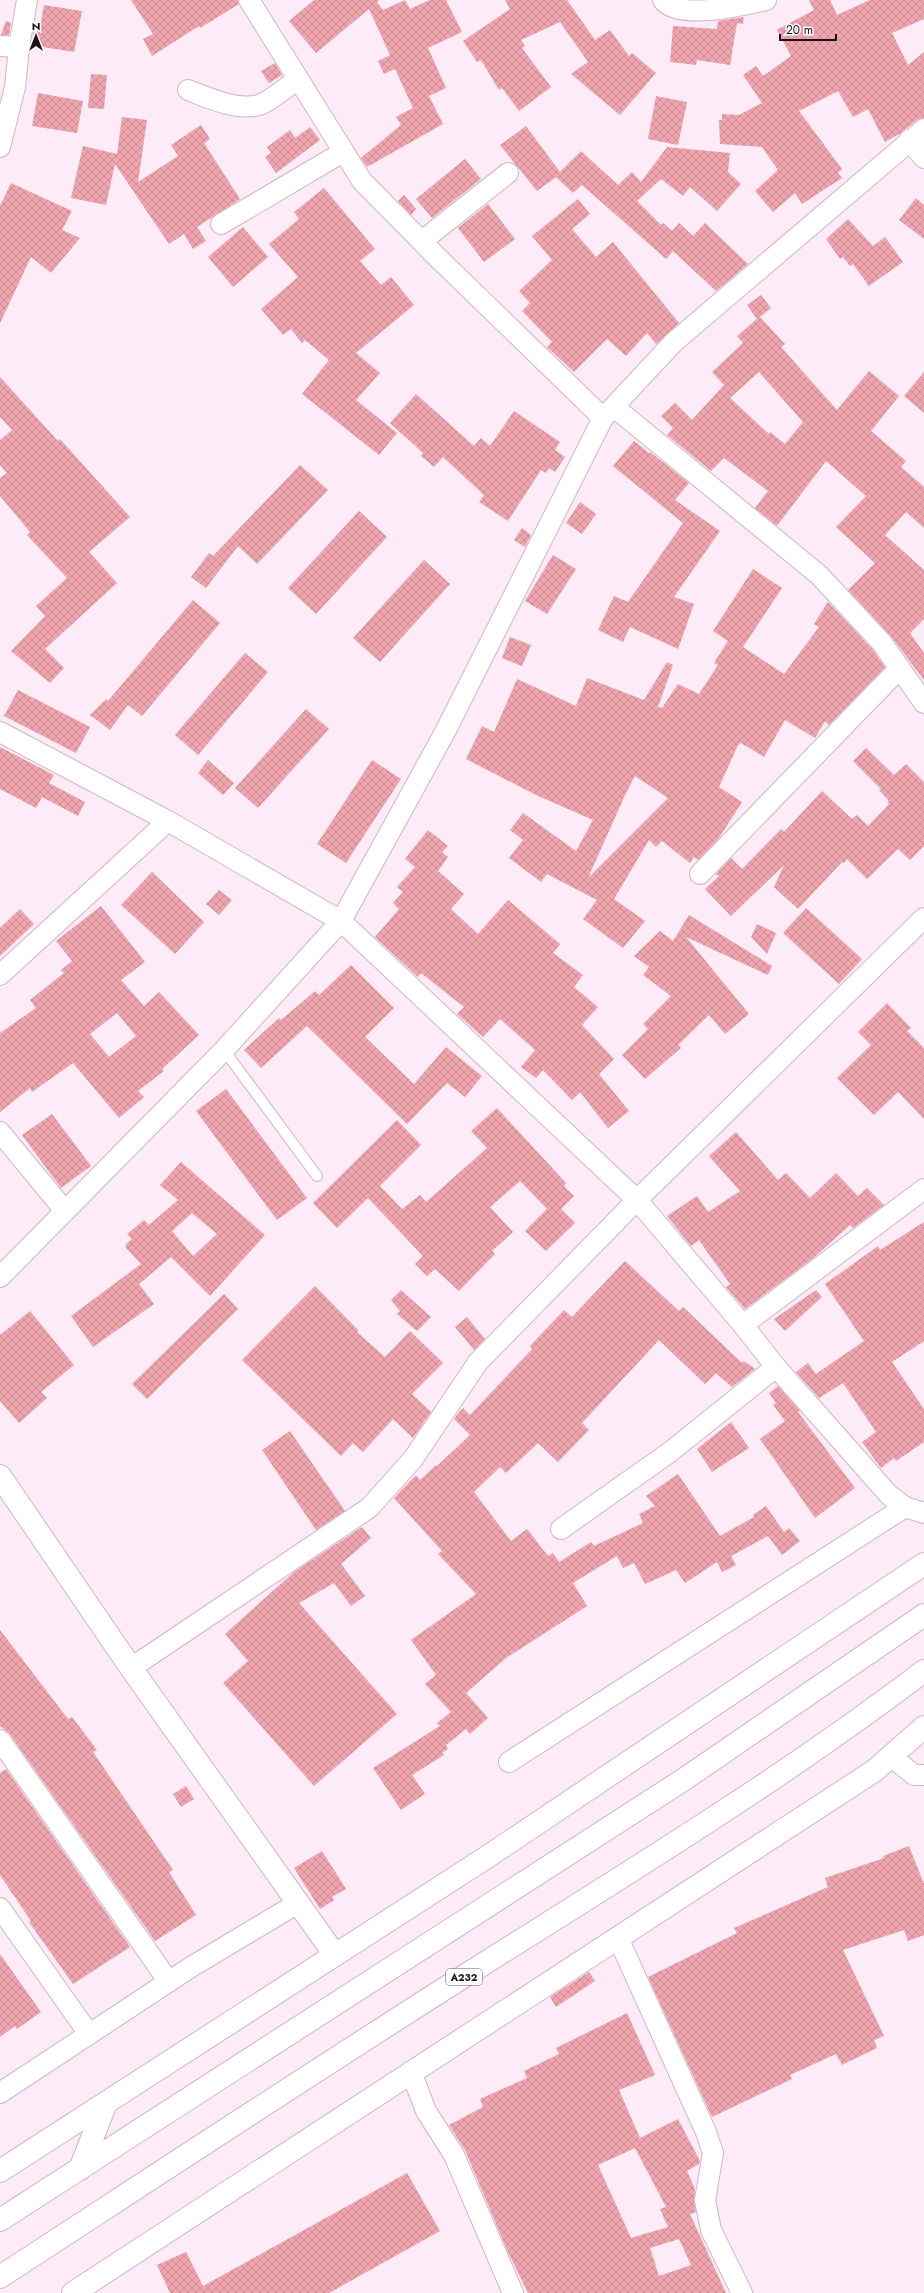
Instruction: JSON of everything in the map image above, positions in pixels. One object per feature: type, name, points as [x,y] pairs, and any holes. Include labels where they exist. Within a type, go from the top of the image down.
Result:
[{"type":"main road","points":[[0,1476],[131,1668],[335,1955]]},
{"type":"main road","points":[[0,2171],[494,1853],[924,1564]]},
{"type":"main road","points":[[0,2220],[683,1780],[924,1615]]},
{"type":"main road","name":"A232","points":[[0,2277],[374,2033],[765,1785],[857,1722],[924,1671]]},
{"type":"main road","points":[[73,2293],[619,1940],[874,1772],[924,1727]]},
{"type":"main road","points":[[80,2169],[106,2103]]},
{"type":"street","points":[[0,147],[15,87],[9,46],[27,0]]},
{"type":"street","points":[[249,0],[362,181],[422,241],[609,413],[820,575],[882,643],[924,703]]},
{"type":"street","points":[[663,0],[676,8],[702,11],[726,9],[766,0]]},
{"type":"street","points":[[188,90],[222,102],[244,105],[260,105],[298,79]]},
{"type":"street","points":[[0,1277],[224,1050],[340,922],[445,732],[609,413],[674,342],[917,134],[924,158]]},
{"type":"street","points":[[221,224],[343,152]]},
{"type":"street","points":[[422,241],[508,173]]},
{"type":"street","points":[[700,874],[900,668]]},
{"type":"street","points":[[0,732],[168,821],[340,922],[637,1200],[744,1325],[776,1367],[889,1495],[905,1507],[924,1513]]},
{"type":"street","points":[[0,975],[168,821]]},
{"type":"street","points":[[131,1668],[369,1508],[413,1459],[478,1362],[637,1200],[924,918]]},
{"type":"street","points":[[0,1132],[65,1210]]},
{"type":"street","points":[[744,1325],[924,1189]]},
{"type":"street","points":[[561,1529],[670,1452],[776,1367]]},
{"type":"street","points":[[509,1762],[905,1507]]},
{"type":"street","points":[[0,1740],[169,1982]]},
{"type":"street","points":[[892,1757],[914,1774],[924,1775]]},
{"type":"street","points":[[0,2094],[169,1982],[298,1903]]},
{"type":"street","points":[[0,1908],[90,2034]]},
{"type":"street","points":[[619,1940],[706,2132],[713,2153],[705,2200],[711,2230],[742,2293]]},
{"type":"street","points":[[412,2074],[426,2111],[454,2155],[513,2293]]},
{"type":"lane","points":[[224,1050],[317,1176]]},
{"type":"building","points":[[131,0],[238,0],[239,4],[200,28],[199,26],[152,56],[143,39],[153,34]]},
{"type":"building","points":[[314,0],[379,0],[377,2],[383,10],[405,0],[410,9],[430,0],[446,0],[462,32],[428,48],[446,88],[429,96],[443,124],[367,167],[361,158],[401,125],[396,117],[413,108],[395,69],[384,74],[378,61],[390,55],[369,9],[316,53],[289,21]]},
{"type":"building","points":[[505,0],[567,0],[595,40],[610,30],[629,56],[632,53],[656,73],[620,115],[571,74],[588,62],[560,22],[521,40],[525,46],[522,48],[551,87],[519,111],[502,88],[499,90],[481,60],[477,62],[463,41],[510,9]]},
{"type":"building","points":[[809,0],[830,0],[837,15],[870,0],[924,0],[924,19],[892,33],[908,65],[924,52],[924,118],[917,120],[899,134],[885,142],[868,109],[853,117],[838,91],[799,111],[842,169],[838,173],[842,178],[802,204],[795,193],[773,212],[755,191],[778,170],[762,147],[720,144],[719,120],[722,120],[722,114],[739,115],[762,103],[743,75],[756,66],[763,76],[791,56],[777,30],[814,10]]},
{"type":"building","points":[[44,5],[82,11],[74,52],[31,45],[34,30],[39,32]]},
{"type":"building","points":[[744,17],[743,24],[737,23],[730,65],[697,60],[696,65],[670,62],[673,26],[717,29],[718,21]]},
{"type":"building","points":[[6,21],[11,23],[9,35],[1,35]]},
{"type":"building","points":[[275,63],[282,75],[269,83],[261,71]]},
{"type":"building","points":[[91,74],[107,75],[104,109],[88,108]]},
{"type":"building","points":[[38,93],[83,101],[77,133],[32,126]]},
{"type":"building","points":[[656,96],[687,102],[678,145],[648,139]]},
{"type":"building","points":[[122,117],[147,120],[138,182],[178,156],[171,145],[201,125],[210,139],[204,143],[240,199],[197,227],[206,241],[193,249],[184,234],[169,244],[115,164],[106,205],[71,198],[83,146],[117,154]]},
{"type":"building","points":[[526,126],[560,172],[581,151],[618,185],[632,172],[641,182],[667,147],[730,153],[728,172],[741,184],[717,211],[690,187],[683,196],[661,179],[637,201],[661,225],[663,223],[672,231],[679,223],[693,236],[705,223],[748,264],[716,291],[673,251],[666,259],[582,185],[573,193],[556,177],[537,191],[500,145]]},
{"type":"building","points":[[310,127],[320,140],[276,173],[265,157],[271,153],[267,147],[290,130],[295,138]]},
{"type":"building","points":[[465,159],[481,179],[432,218],[416,199]]},
{"type":"building","points":[[11,183],[72,211],[62,230],[80,238],[51,273],[31,257],[0,323],[0,206]]},
{"type":"building","points":[[324,188],[375,249],[360,261],[381,285],[391,277],[414,305],[356,353],[380,373],[356,400],[397,433],[379,455],[302,394],[329,360],[305,340],[302,343],[291,329],[283,335],[261,309],[298,277],[269,244],[299,219],[294,212]]},
{"type":"building","points":[[404,195],[416,209],[411,215],[398,201]]},
{"type":"building","points":[[916,198],[924,205],[924,239],[899,220]]},
{"type":"building","points":[[578,199],[590,214],[572,229],[596,257],[613,242],[679,323],[656,344],[647,333],[626,356],[607,339],[574,372],[547,347],[552,342],[522,311],[530,303],[519,291],[552,260],[532,236]]},
{"type":"building","points":[[488,204],[515,239],[484,262],[458,228]]},
{"type":"building","points":[[848,219],[873,246],[885,237],[903,262],[869,286],[853,264],[850,266],[843,257],[840,259],[826,239]]},
{"type":"building","points":[[243,227],[268,257],[233,287],[208,257]]},
{"type":"building","points":[[761,295],[771,308],[760,317],[785,344],[781,347],[837,410],[869,371],[899,396],[871,431],[906,461],[901,467],[924,487],[924,528],[906,512],[885,535],[924,570],[924,619],[910,633],[924,653],[924,680],[890,635],[848,590],[875,563],[836,527],[866,496],[826,461],[777,526],[755,508],[768,491],[724,458],[711,471],[667,435],[673,428],[661,416],[675,403],[692,420],[724,385],[712,372],[743,343],[737,336],[757,319],[747,305]],"holes":[[[759,372],[803,422],[785,444],[770,432],[769,434],[730,398]]]},
{"type":"building","points":[[924,372],[924,413],[904,396]]},
{"type":"building","points":[[0,377],[58,441],[60,439],[130,517],[89,552],[117,583],[45,649],[64,668],[50,683],[11,651],[45,616],[36,606],[67,578],[27,535],[30,532],[0,496],[0,478],[7,473],[0,465],[0,440],[12,430],[0,417]]},
{"type":"building","points":[[416,394],[474,446],[481,438],[490,446],[514,411],[560,442],[555,450],[565,457],[555,472],[549,468],[546,473],[541,470],[508,521],[479,502],[484,495],[443,457],[434,467],[421,456],[423,453],[390,423]]},
{"type":"building","points":[[634,441],[689,483],[675,500],[720,531],[674,597],[694,604],[678,649],[630,627],[623,642],[598,630],[614,596],[628,602],[683,523],[613,466]]},
{"type":"building","points":[[300,465],[328,490],[257,564],[238,546],[206,588],[191,577],[209,553],[213,556]]},
{"type":"building","points":[[580,502],[596,514],[582,534],[566,523]]},
{"type":"building","points":[[359,511],[387,537],[316,614],[288,588]]},
{"type":"building","points":[[522,528],[531,535],[525,547],[514,540]]},
{"type":"building","points":[[553,555],[576,569],[547,614],[525,601]]},
{"type":"building","points":[[424,560],[450,584],[380,662],[353,638]]},
{"type":"building","points":[[753,569],[782,588],[743,647],[784,674],[819,627],[814,624],[828,602],[873,650],[885,667],[829,725],[825,721],[815,738],[785,720],[764,757],[741,743],[738,745],[719,787],[742,802],[719,838],[698,860],[694,857],[690,863],[662,841],[656,847],[649,840],[614,899],[645,921],[623,948],[583,919],[597,900],[547,874],[541,882],[509,858],[523,840],[510,830],[523,813],[576,851],[593,820],[536,795],[466,759],[482,726],[494,732],[517,679],[576,706],[587,678],[644,700],[667,662],[673,665],[658,707],[662,708],[678,684],[699,694],[718,665],[714,663],[728,641],[713,631]],"holes":[[[635,776],[668,798],[588,878]]]},
{"type":"building","points":[[193,600],[220,623],[142,716],[128,705],[110,730],[90,715],[106,699],[108,701]]},
{"type":"building","points":[[510,637],[531,645],[522,666],[502,658]]},
{"type":"building","points":[[245,653],[268,672],[198,755],[175,735]]},
{"type":"building","points":[[18,690],[90,727],[76,753],[4,716]]},
{"type":"building","points":[[306,709],[329,729],[258,808],[235,788]]},
{"type":"building","points":[[0,747],[54,775],[49,783],[85,802],[78,816],[42,797],[36,808],[0,789]]},
{"type":"building","points":[[866,748],[894,775],[906,764],[924,782],[924,846],[910,860],[898,849],[867,879],[847,859],[844,863],[842,862],[798,909],[774,887],[784,865],[731,916],[705,889],[719,876],[716,874],[731,858],[742,869],[781,829],[784,832],[822,791],[852,819],[857,815],[868,826],[889,804],[887,802],[889,801],[879,790],[881,789],[853,761]]},
{"type":"building","points":[[208,760],[234,783],[223,795],[198,773]]},
{"type":"building","points":[[372,760],[401,779],[346,863],[317,844]]},
{"type":"building","points":[[428,830],[448,846],[442,852],[448,857],[438,871],[464,894],[451,909],[478,934],[508,900],[560,944],[553,953],[583,975],[574,987],[598,1007],[582,1025],[614,1059],[599,1074],[629,1111],[608,1128],[580,1092],[572,1100],[543,1070],[536,1078],[521,1067],[535,1050],[500,1019],[483,1037],[457,1014],[464,1007],[421,973],[418,977],[375,937],[399,909],[393,903],[403,892],[397,887],[415,867],[405,859]]},
{"type":"building","points":[[152,872],[204,922],[175,954],[121,905]]},
{"type":"building","points":[[219,890],[232,900],[219,915],[206,904]]},
{"type":"building","points":[[101,906],[145,962],[121,980],[144,1006],[159,992],[199,1035],[162,1069],[164,1071],[138,1091],[144,1097],[119,1118],[73,1063],[32,1092],[30,1088],[0,1112],[0,1033],[36,1008],[30,1000],[64,973],[61,970],[72,961],[56,941]],"holes":[[[117,1013],[136,1036],[109,1057],[90,1034]]]},
{"type":"building","points":[[806,908],[862,959],[839,984],[783,933]]},
{"type":"building","points":[[20,909],[34,924],[0,956],[0,928]]},
{"type":"building","points":[[689,915],[772,966],[768,975],[686,937],[749,1014],[725,1034],[709,1015],[678,1045],[681,1048],[645,1079],[622,1055],[648,1029],[643,1024],[671,996],[643,975],[649,967],[634,956],[660,931],[673,941]]},
{"type":"building","points":[[757,924],[776,933],[767,954],[751,937]]},
{"type":"building","points":[[351,965],[394,1008],[365,1037],[414,1084],[446,1047],[482,1076],[465,1097],[447,1083],[407,1124],[307,1026],[261,1068],[244,1050],[279,1018],[281,1020],[315,991],[319,995]]},
{"type":"building","points":[[887,1003],[911,1028],[907,1031],[924,1048],[924,1119],[898,1092],[874,1115],[837,1078],[871,1045],[858,1032]]},
{"type":"building","points":[[226,1089],[307,1198],[277,1220],[196,1111]]},
{"type":"building","points":[[497,1108],[566,1183],[564,1186],[574,1196],[561,1209],[575,1223],[546,1251],[525,1231],[547,1209],[520,1181],[490,1207],[513,1232],[492,1251],[495,1254],[459,1291],[435,1269],[427,1276],[415,1264],[423,1256],[368,1198],[337,1228],[313,1203],[397,1120],[421,1145],[380,1186],[402,1209],[420,1195],[426,1202],[487,1148],[471,1131]]},
{"type":"building","points":[[52,1114],[91,1166],[61,1188],[22,1135]]},
{"type":"building","points":[[736,1132],[778,1180],[786,1173],[810,1198],[836,1173],[858,1196],[867,1188],[884,1205],[853,1228],[850,1225],[812,1259],[745,1309],[726,1287],[730,1284],[699,1240],[691,1246],[667,1216],[697,1196],[708,1212],[740,1191],[709,1156]]},
{"type":"building","points":[[181,1162],[265,1235],[210,1296],[171,1257],[139,1284],[154,1304],[93,1347],[71,1316],[141,1264],[126,1248],[126,1244],[132,1239],[127,1234],[144,1220],[149,1225],[178,1200],[160,1185]],"holes":[[[192,1213],[217,1234],[193,1256],[172,1231]]]},
{"type":"building","points":[[924,1222],[924,1341],[892,1362],[924,1409],[924,1442],[896,1461],[894,1458],[881,1468],[862,1442],[876,1432],[843,1383],[819,1398],[796,1372],[808,1363],[816,1374],[864,1341],[825,1284],[878,1246],[880,1250]]},
{"type":"building","points":[[625,1261],[679,1311],[683,1307],[742,1363],[744,1361],[755,1369],[732,1387],[716,1373],[705,1384],[659,1340],[582,1423],[589,1430],[558,1462],[538,1443],[506,1473],[500,1467],[474,1492],[511,1541],[527,1529],[548,1556],[553,1553],[559,1562],[591,1542],[594,1546],[643,1523],[639,1514],[655,1506],[646,1496],[678,1474],[720,1536],[754,1517],[753,1515],[766,1506],[784,1532],[789,1528],[800,1541],[782,1555],[768,1536],[731,1556],[736,1565],[722,1572],[717,1562],[685,1583],[676,1570],[645,1584],[634,1563],[623,1568],[617,1556],[573,1583],[587,1606],[506,1658],[466,1693],[488,1718],[470,1734],[466,1729],[446,1745],[448,1749],[442,1753],[444,1755],[412,1775],[425,1794],[401,1810],[373,1768],[440,1726],[437,1723],[451,1712],[425,1684],[436,1675],[411,1640],[476,1594],[438,1554],[442,1551],[394,1498],[416,1475],[420,1480],[470,1435],[454,1419],[463,1408],[470,1415],[532,1349],[530,1346],[564,1310],[572,1317]]},
{"type":"building","points":[[315,1286],[358,1330],[357,1332],[385,1357],[410,1331],[443,1363],[412,1394],[431,1412],[413,1438],[393,1419],[363,1452],[353,1443],[341,1456],[242,1360]]},
{"type":"building","points":[[401,1290],[431,1317],[417,1331],[397,1314],[400,1311],[391,1300]]},
{"type":"building","points":[[816,1290],[822,1297],[785,1331],[774,1319]]},
{"type":"building","points":[[224,1294],[238,1309],[147,1399],[132,1384]]},
{"type":"building","points":[[30,1311],[74,1365],[41,1392],[47,1398],[19,1423],[0,1401],[0,1335]]},
{"type":"building","points":[[467,1317],[485,1339],[474,1350],[455,1327]]},
{"type":"building","points":[[778,1386],[800,1411],[798,1412],[855,1488],[815,1518],[760,1439],[785,1421],[773,1405],[776,1403],[769,1393]]},
{"type":"building","points":[[731,1422],[749,1448],[712,1472],[697,1449]]},
{"type":"building","points":[[290,1431],[345,1511],[316,1530],[262,1450]]},
{"type":"building","points":[[362,1527],[371,1538],[341,1564],[365,1596],[351,1606],[334,1583],[299,1603],[397,1714],[314,1786],[223,1683],[248,1661],[225,1634],[294,1572]]},
{"type":"building","points":[[0,1630],[68,1719],[72,1717],[97,1750],[93,1752],[173,1870],[169,1872],[196,1915],[155,1941],[9,1733],[0,1726]]},
{"type":"building","points":[[6,1769],[130,1947],[73,1984],[29,1922],[31,1921],[0,1875],[0,1773]]},
{"type":"building","points":[[186,1786],[194,1799],[181,1807],[173,1794]]},
{"type":"building","points":[[909,1846],[924,1884],[924,1935],[908,1941],[904,1930],[843,1950],[884,2036],[874,2040],[877,2048],[842,2065],[836,2054],[790,2075],[792,2079],[712,2117],[648,1977],[737,1933],[734,1928],[828,1887],[825,1878],[884,1858],[883,1856]]},
{"type":"building","points":[[322,1851],[346,1889],[332,1897],[334,1900],[320,1909],[294,1868]]},
{"type":"building","points":[[0,1954],[41,2012],[17,2029],[15,2026],[0,2037]]},
{"type":"building","points":[[589,1972],[595,1981],[556,2007],[550,1997]]},
{"type":"building","points":[[627,2013],[655,2075],[619,2090],[640,2138],[678,2119],[700,2161],[699,2164],[687,2171],[695,2189],[694,2202],[696,2212],[690,2214],[726,2293],[528,2293],[507,2250],[465,2150],[449,2125],[483,2107],[480,2099],[527,2078],[524,2071],[559,2054],[556,2048]],"holes":[[[635,2148],[666,2207],[660,2209],[668,2227],[631,2238],[598,2165]],[[679,2239],[691,2265],[659,2276],[650,2248]]]},
{"type":"building","points":[[407,2173],[440,2231],[329,2293],[170,2293],[157,2265],[186,2252],[203,2286]]}]
